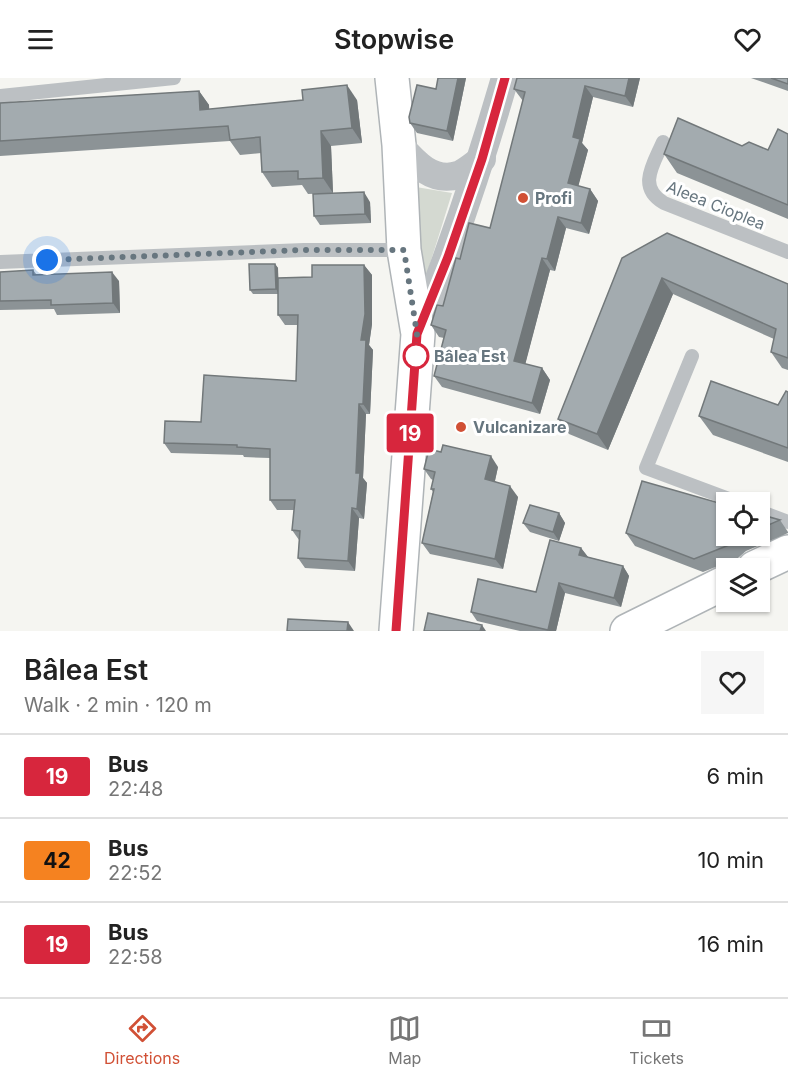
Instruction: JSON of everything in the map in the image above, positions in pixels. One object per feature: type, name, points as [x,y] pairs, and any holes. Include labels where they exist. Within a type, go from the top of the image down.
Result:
[{"type":"street","points":[[392,78],[399,145],[404,250],[417,334],[396,631]]},
{"type":"street","points":[[417,334],[448,257],[482,159],[505,78]]},
{"type":"street","points":[[399,145],[420,168],[438,176],[458,175],[482,159]]},
{"type":"street","points":[[770,560],[788,552]]},
{"type":"street","points":[[638,629],[716,587]]},
{"type":"lane","points":[[0,96],[174,78]]},
{"type":"lane","name":"Aleea Cioplea","points":[[663,142],[650,173],[649,187],[654,197],[664,204],[788,252]]},
{"type":"lane","points":[[0,262],[304,250],[404,250]]},
{"type":"lane","points":[[692,356],[646,468],[716,494]]},
{"type":"lane","points":[[770,515],[788,522]]},
{"type":"shaded area","points":[[416,187],[452,193],[424,283]]},
{"type":"building","points":[[438,78],[458,78],[447,131],[410,123],[409,117],[417,85],[436,89]]},
{"type":"building","points":[[517,78],[629,78],[625,96],[585,86],[573,137],[580,139],[568,183],[590,189],[581,223],[558,217],[547,259],[542,258],[514,361],[542,368],[532,403],[434,376],[446,330],[431,325],[437,305],[443,306],[456,258],[460,259],[469,223],[490,228],[525,92],[514,89]]},
{"type":"building","points":[[771,78],[788,78],[788,84]]},
{"type":"building","points":[[347,85],[352,128],[321,131],[323,178],[298,179],[298,171],[262,172],[260,137],[230,140],[228,126],[0,141],[0,103],[199,91],[200,110],[303,100],[302,90]]},
{"type":"building","points":[[678,118],[742,146],[749,142],[768,150],[778,129],[788,134],[788,205],[664,154]]},
{"type":"building","points":[[364,192],[365,214],[314,216],[313,194]]},
{"type":"building","points":[[667,233],[788,284],[788,358],[771,352],[776,329],[662,278],[597,434],[558,419],[622,258]]},
{"type":"building","points":[[249,264],[275,264],[276,289],[250,290]]},
{"type":"building","points":[[312,265],[364,265],[365,314],[361,340],[366,340],[363,404],[359,404],[356,473],[360,473],[357,509],[352,508],[348,561],[298,558],[300,531],[292,530],[295,500],[270,500],[270,449],[237,447],[237,445],[164,443],[165,421],[201,422],[204,375],[296,381],[298,315],[278,315],[278,278],[312,277]]},
{"type":"building","points":[[33,270],[33,275],[112,272],[113,303],[51,305],[51,300],[0,301],[0,272]]},
{"type":"building","points":[[711,381],[778,405],[786,391],[788,392],[788,448],[699,416]]},
{"type":"building","points":[[443,445],[491,456],[485,479],[510,486],[495,559],[422,543],[434,489],[431,489],[435,472],[424,469],[429,449],[441,452]]},
{"type":"building","points":[[642,481],[716,502],[716,546],[726,546],[694,559],[626,533]]},
{"type":"building","points":[[530,505],[559,513],[553,532],[523,523]]},
{"type":"building","points":[[770,517],[780,520],[770,524]]},
{"type":"building","points":[[550,540],[581,548],[579,555],[623,566],[614,598],[559,583],[548,630],[471,612],[478,579],[536,592]]},
{"type":"building","points":[[428,613],[482,625],[480,631],[424,631]]},
{"type":"building","points":[[288,619],[348,622],[347,631],[287,631]]},
{"type":"bus line","name":"19","points":[[396,631],[417,334],[448,257],[482,159],[505,78]]},
{"type":"place","name":"Profi","points":[[523,198]]},
{"type":"place","name":"Bâlea Est","points":[[416,356]]},
{"type":"place","name":"Vulcanizare","points":[[461,427]]},
{"type":"route","points":[[47,260],[304,250],[404,250],[417,334],[416,356]]}]
